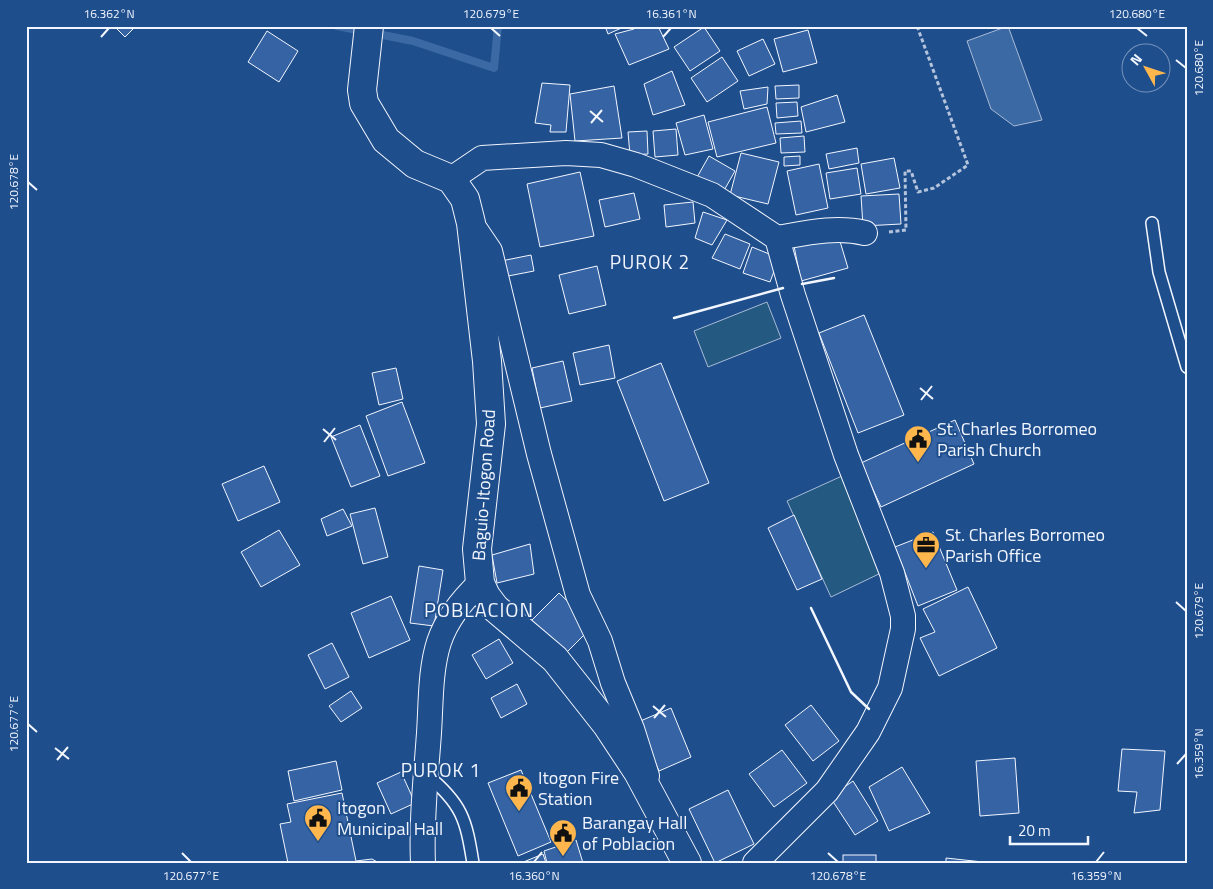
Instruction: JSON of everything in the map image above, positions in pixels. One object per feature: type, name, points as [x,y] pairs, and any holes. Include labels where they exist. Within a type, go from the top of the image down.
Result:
[{"type":"main road","points":[[369,26],[362,90],[364,103],[386,140],[415,164],[451,179]]},
{"type":"main road","name":"Baguio-Itogon Road","points":[[451,179],[466,199],[471,223],[487,361],[491,424],[477,549],[480,583],[486,596],[495,608],[555,659],[608,725],[638,772],[687,863]]},
{"type":"street","points":[[451,179],[482,158],[566,153],[601,155],[636,165],[712,195],[777,238],[792,295],[846,455],[892,573],[903,616],[903,629],[890,688],[868,732],[827,791],[755,863]]},
{"type":"street","points":[[471,223],[490,251],[534,435],[578,595],[600,641],[659,811]]},
{"type":"street","points":[[777,238],[819,231],[850,230],[865,234]]},
{"type":"street","points":[[423,863],[426,774],[433,669],[439,642],[447,622],[458,605],[480,583]]},
{"type":"lane","points":[[1152,223],[1160,272],[1187,367]]},
{"type":"lane","points":[[426,774],[443,789],[464,817],[473,863]]},
{"type":"path","points":[[865,234],[906,230],[905,171],[911,171],[918,192],[934,188],[968,165],[916,26]]},
{"type":"shaded area","points":[[1008,26],[1042,120],[1014,126],[991,109],[967,41]]},
{"type":"shaded area","points":[[767,302],[781,338],[708,367],[694,331]]},
{"type":"shaded area","points":[[842,476],[885,571],[831,597],[787,501]]},
{"type":"building","points":[[114,26],[136,26],[125,37]]},
{"type":"building","points":[[605,26],[626,26],[608,34]]},
{"type":"building","points":[[633,26],[658,26],[669,49],[629,65],[615,34],[634,29]]},
{"type":"building","points":[[704,27],[720,51],[690,71],[674,47]]},
{"type":"building","points":[[808,30],[817,63],[783,72],[774,39]]},
{"type":"building","points":[[267,31],[298,51],[279,82],[248,62]]},
{"type":"building","points":[[763,39],[775,64],[749,76],[737,51]]},
{"type":"building","points":[[722,57],[738,81],[707,102],[691,78]]},
{"type":"building","points":[[672,71],[685,105],[653,115],[644,84]]},
{"type":"building","points":[[542,83],[570,85],[566,132],[550,132],[551,125],[535,123]]},
{"type":"building","points":[[799,85],[799,98],[776,99],[775,86]]},
{"type":"building","points":[[614,86],[622,138],[575,141],[570,94]]},
{"type":"building","points":[[768,87],[767,104],[744,109],[740,91]]},
{"type":"building","points":[[837,95],[845,122],[806,132],[801,107]]},
{"type":"building","points":[[797,102],[798,116],[777,118],[776,103]]},
{"type":"building","points":[[767,107],[776,143],[717,157],[708,122]]},
{"type":"building","points":[[704,115],[713,149],[685,155],[676,123]]},
{"type":"building","points":[[801,121],[802,133],[776,134],[775,123]]},
{"type":"building","points":[[676,129],[678,155],[655,157],[653,131]]},
{"type":"building","points":[[647,131],[648,154],[630,155],[628,132]]},
{"type":"building","points":[[804,136],[805,152],[781,153],[780,138]]},
{"type":"building","points":[[857,148],[859,163],[829,169],[826,154]]},
{"type":"building","points":[[741,153],[779,162],[768,204],[730,195]]},
{"type":"building","points":[[709,156],[735,171],[722,194],[696,179]]},
{"type":"building","points":[[800,156],[800,165],[784,166],[784,157]]},
{"type":"building","points":[[894,158],[900,188],[866,194],[861,164]]},
{"type":"building","points":[[819,164],[828,208],[796,215],[787,171]]},
{"type":"building","points":[[857,168],[861,194],[830,199],[826,173]]},
{"type":"building","points":[[580,172],[594,236],[540,247],[527,184]]},
{"type":"building","points":[[634,193],[640,219],[605,227],[599,200]]},
{"type":"building","points":[[899,194],[901,224],[863,226],[861,196]]},
{"type":"building","points":[[693,202],[695,223],[666,227],[664,205]]},
{"type":"building","points":[[703,212],[727,220],[712,245],[695,238]]},
{"type":"building","points":[[725,234],[750,244],[740,269],[712,258]]},
{"type":"building","points":[[839,238],[848,268],[801,281],[794,246]]},
{"type":"building","points":[[752,247],[779,258],[770,282],[743,273]]},
{"type":"building","points":[[531,255],[534,271],[503,277],[501,261]]},
{"type":"building","points":[[597,266],[606,305],[569,314],[559,275]]},
{"type":"building","points":[[864,315],[904,415],[858,433],[819,333]]},
{"type":"building","points":[[609,345],[615,378],[580,385],[573,353]]},
{"type":"building","points":[[563,361],[572,401],[540,408],[532,368]]},
{"type":"building","points":[[661,363],[709,483],[664,501],[617,381]]},
{"type":"building","points":[[396,368],[403,399],[379,405],[372,373]]},
{"type":"building","points":[[402,402],[425,463],[388,476],[366,416]]},
{"type":"building","name":"St. Charles Borromeo Parish Church","points":[[955,420],[974,464],[881,507],[861,463]]},
{"type":"building","points":[[360,425],[380,476],[351,487],[331,437]]},
{"type":"building","points":[[264,466],[280,502],[238,521],[222,484]]},
{"type":"building","points":[[375,508],[388,557],[363,564],[350,514]]},
{"type":"building","points":[[343,509],[352,526],[327,536],[321,519]]},
{"type":"building","points":[[794,515],[822,579],[797,590],[768,528]]},
{"type":"building","points":[[279,530],[300,565],[261,587],[241,552]]},
{"type":"building","name":"St. Charles Borromeo Parish Office","points":[[933,532],[957,590],[918,606],[895,547]]},
{"type":"building","points":[[530,544],[534,574],[497,583],[492,555]]},
{"type":"building","points":[[419,566],[443,570],[434,626],[410,623]]},
{"type":"building","points":[[968,587],[997,648],[939,676],[920,638],[935,632],[923,609]]},
{"type":"building","points":[[559,593],[593,626],[561,658],[527,625]]},
{"type":"building","points":[[391,596],[410,640],[369,658],[351,613]]},
{"type":"building","points":[[499,639],[513,663],[486,679],[472,655]]},
{"type":"building","points":[[332,643],[349,677],[325,689],[308,655]]},
{"type":"building","points":[[517,684],[527,704],[501,718],[491,698]]},
{"type":"building","points":[[351,691],[362,708],[341,722],[329,706]]},
{"type":"building","points":[[811,705],[839,741],[813,761],[785,725]]},
{"type":"building","points":[[671,708],[691,757],[659,771],[638,722]]},
{"type":"building","points":[[1122,749],[1165,751],[1160,810],[1134,813],[1137,792],[1118,791]]},
{"type":"building","points":[[782,750],[807,783],[774,807],[749,774]]},
{"type":"building","points":[[1015,758],[1019,813],[980,816],[976,761]]},
{"type":"building","points":[[336,761],[342,790],[294,801],[288,771]]},
{"type":"building","points":[[902,767],[930,813],[889,831],[869,787]]},
{"type":"building","points":[[521,770],[551,842],[518,856],[488,783]]},
{"type":"building","points":[[401,772],[415,803],[391,814],[377,783]]},
{"type":"building","points":[[853,781],[878,821],[855,835],[830,797]]},
{"type":"building","points":[[728,790],[754,844],[715,863],[689,809]]},
{"type":"building","name":"Itogon Municipal Hall","points":[[342,793],[356,861],[372,859],[379,863],[288,863],[280,824],[291,822],[287,804]]},
{"type":"building","name":"Barangay Hall of Poblacion","points":[[576,840],[583,863],[547,863],[544,851]]},
{"type":"building","points":[[543,854],[546,863],[521,863]]},
{"type":"building","points":[[843,855],[876,855],[876,863],[843,863]]},
{"type":"building","points":[[946,858],[992,863],[946,863]]},
{"type":"waterway","points":[[337,26],[413,41],[494,68],[498,26]]},
{"type":"wall","points":[[802,284],[834,278]]},
{"type":"wall","points":[[674,318],[783,288]]},
{"type":"wall","points":[[811,608],[851,692],[869,709]]},
{"type":"place","name":"St. Charles Borromeo Parish Church","points":[[918,463]]},
{"type":"place","name":"St. Charles Borromeo Parish Office","points":[[926,569]]},
{"type":"place","name":"Itogon Fire Station","points":[[519,812]]},
{"type":"place","name":"Itogon Municipal Hall","points":[[318,842]]},
{"type":"place","name":"Barangay Hall of Poblacion","points":[[563,857]]},
{"type":"district","name":"PUROK 2","points":[[650,262]]},
{"type":"district","name":"POBLACION","points":[[479,610]]},
{"type":"district","name":"PUROK 1","points":[[441,770]]}]
